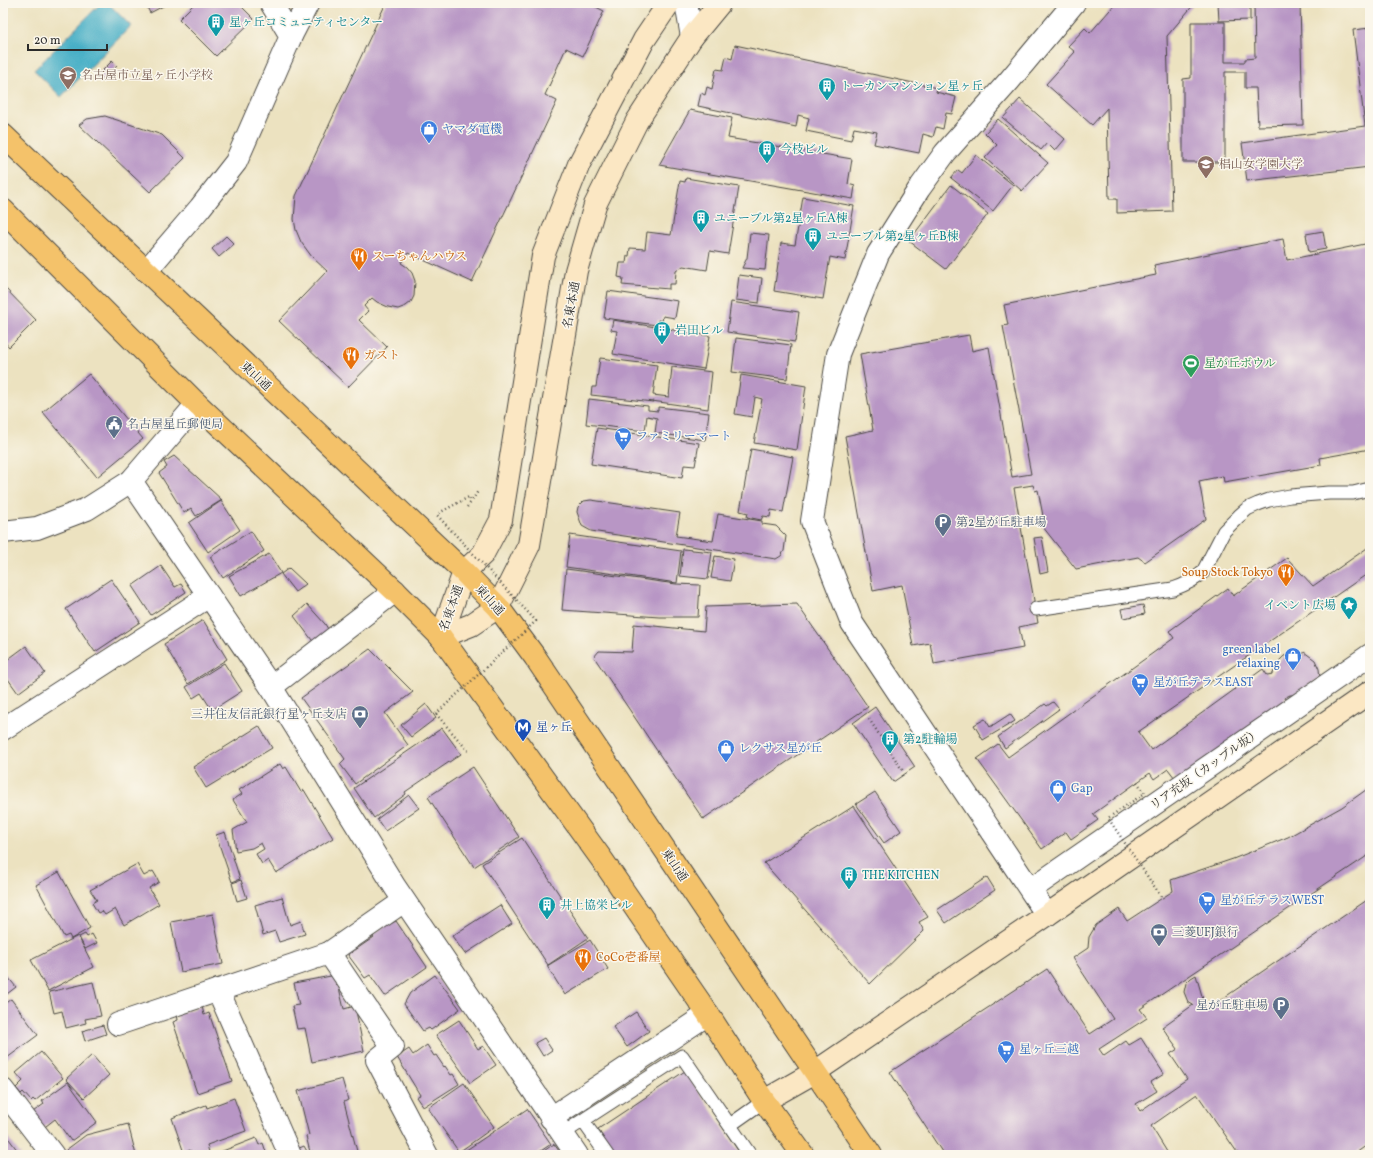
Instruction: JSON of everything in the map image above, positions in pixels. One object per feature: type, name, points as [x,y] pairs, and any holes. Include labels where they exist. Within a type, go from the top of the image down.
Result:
[{"type":"main road","name":"名東本通","points":[[441,637],[464,572],[483,554],[501,520],[543,256],[579,164],[644,40],[669,3]]},
{"type":"main road","name":"名東本通","points":[[441,637],[471,624],[498,607],[529,545],[576,271],[595,205],[637,121],[692,37],[720,3]]},
{"type":"main road","name":"東山通","points":[[3,135],[464,572],[498,607],[535,657],[871,1155]]},
{"type":"main road","points":[[3,210],[197,404],[395,591],[441,637],[599,855],[708,1014],[764,1101],[803,1155]]},
{"type":"main road","points":[[764,1101],[815,1072],[1047,915],[1370,692]]},
{"type":"street","points":[[271,3],[291,36]]},
{"type":"street","points":[[146,272],[200,208],[236,162],[291,36],[308,3]]},
{"type":"street","points":[[686,3],[692,37]]},
{"type":"street","points":[[1047,915],[852,623],[812,521],[838,354],[878,254],[919,189],[945,153],[1009,81],[1074,3]]},
{"type":"street","points":[[3,532],[37,528],[87,510],[131,481],[197,404]]},
{"type":"street","points":[[131,481],[271,687],[404,901],[577,1155]]},
{"type":"street","points":[[271,687],[395,591]]},
{"type":"street","points":[[3,729],[209,596]]},
{"type":"street","name":"リア充坂（カップル坂）","points":[[1040,883],[1370,655]]},
{"type":"street","points":[[118,1024],[329,953],[404,901]]},
{"type":"street","points":[[329,953],[393,1047],[377,1060],[427,1155]]},
{"type":"street","points":[[218,990],[290,1155]]},
{"type":"street","points":[[557,1126],[708,1014]]},
{"type":"street","points":[[3,1090],[54,1155]]},
{"type":"lane","points":[[1036,609],[1173,589],[1188,584],[1203,572],[1224,531],[1247,509],[1269,500],[1290,496],[1353,493],[1370,489]]},
{"type":"lane","points":[[557,1126],[583,1121],[682,1056],[750,1155]]},
{"type":"lane","points":[[730,1126],[764,1101]]},
{"type":"lane","points":[[583,1121],[607,1155]]},
{"type":"path","points":[[467,507],[478,491]]},
{"type":"path","points":[[470,752],[436,714],[536,621],[436,514],[469,497],[472,500]]},
{"type":"path","points":[[869,719],[903,771]]},
{"type":"path","points":[[887,747],[901,737]]},
{"type":"path","points":[[1137,782],[1145,793],[1108,818],[1162,898]]},
{"type":"water","points":[[101,3],[108,3],[131,26],[61,97],[34,70]]},
{"type":"building","points":[[145,3],[169,3],[150,13]]},
{"type":"building","name":"星ヶ丘コミュニティセンター","points":[[195,3],[238,3],[254,19],[216,56],[179,19]]},
{"type":"building","name":"ヤマダ電機","points":[[386,3],[588,3],[604,11],[583,56],[566,48],[545,95],[557,101],[472,282],[408,253],[401,263],[412,273],[415,281],[414,296],[411,302],[398,309],[388,307],[372,298],[364,306],[368,311],[359,320],[387,347],[348,387],[279,321],[327,271],[312,257],[301,242],[296,230],[294,219],[296,196]]},
{"type":"building","points":[[1116,3],[1195,3],[1167,36],[1172,211],[1117,213],[1117,199],[1109,199],[1107,108],[1092,125],[1046,84],[1075,52],[1068,46],[1085,28],[1090,33]]},
{"type":"building","points":[[1218,3],[1250,3],[1250,20],[1219,21]]},
{"type":"building","points":[[1254,3],[1300,3],[1303,125],[1258,126],[1256,88],[1245,88],[1245,72],[1225,72],[1225,162],[1183,162],[1183,79],[1191,78],[1191,22],[1225,22],[1225,62],[1245,62],[1245,59],[1255,58]]},
{"type":"building","points":[[1370,28],[1370,167],[1247,181],[1242,143],[1365,126],[1353,30]]},
{"type":"building","name":"トーカンマンション星ヶ丘","points":[[735,45],[937,88],[936,92],[956,97],[952,114],[946,113],[943,129],[936,127],[933,137],[923,134],[919,153],[874,144],[877,132],[854,128],[851,140],[806,131],[809,118],[798,115],[796,127],[698,106],[701,93],[705,95],[707,87],[712,89],[716,69],[723,70],[726,57],[732,59]]},
{"type":"building","points":[[112,61],[117,66],[101,82],[96,77]]},
{"type":"building","points":[[1020,99],[1065,139],[1055,151],[1047,143],[1041,150],[1003,118]]},
{"type":"building","name":"今枝ビル","points":[[690,110],[732,118],[728,138],[852,159],[848,184],[855,186],[853,199],[659,165]]},
{"type":"building","points":[[105,116],[162,135],[185,158],[150,192],[79,125],[87,119]]},
{"type":"building","points":[[998,119],[1048,163],[1022,191],[985,158],[997,145],[985,133]]},
{"type":"building","points":[[976,155],[1013,185],[993,211],[951,178],[958,170],[962,173]]},
{"type":"building","name":"ユニーブル第2星ヶ丘A棟","points":[[686,178],[739,187],[728,254],[710,251],[707,270],[683,266],[676,271],[675,284],[669,284],[669,289],[622,285],[623,278],[618,277],[620,263],[626,263],[630,248],[645,249],[647,232],[671,235],[680,181],[685,182]]},
{"type":"building","points":[[951,185],[988,214],[946,269],[909,241]]},
{"type":"building","name":"ユニーブル第2星ヶ丘B棟","points":[[803,197],[854,206],[845,260],[830,257],[823,299],[774,291],[781,243],[795,245]]},
{"type":"building","points":[[1323,231],[1326,249],[1309,252],[1306,234]]},
{"type":"building","points":[[750,233],[769,235],[765,270],[742,268],[747,258]]},
{"type":"building","points":[[226,236],[234,244],[219,257],[212,249]]},
{"type":"building","name":"星が丘ボウル","points":[[1283,239],[1287,260],[1370,243],[1370,449],[1320,458],[1321,465],[1224,482],[1223,476],[1199,481],[1206,519],[1145,562],[1138,557],[1076,569],[1039,522],[1044,521],[1038,490],[1035,491],[1033,485],[1014,488],[1038,623],[1019,627],[1023,648],[934,664],[930,643],[913,646],[902,585],[873,591],[845,436],[873,430],[860,354],[969,335],[972,351],[989,347],[1012,477],[1031,474],[1003,326],[1008,325],[1004,305],[1156,275],[1154,265]]},
{"type":"building","points":[[739,275],[762,278],[759,303],[736,300]]},
{"type":"building","points":[[3,286],[36,320],[9,347],[3,340]]},
{"type":"building","points":[[608,291],[678,301],[675,318],[663,316],[662,321],[658,320],[657,325],[604,318]]},
{"type":"building","points":[[731,302],[799,312],[795,342],[727,332]]},
{"type":"building","name":"岩田ビル","points":[[613,320],[710,336],[704,369],[613,354],[617,331],[611,330]]},
{"type":"building","points":[[736,338],[791,345],[787,379],[732,372]]},
{"type":"building","points":[[600,358],[657,365],[653,395],[669,397],[672,367],[712,372],[708,409],[652,401],[653,402],[591,395],[592,387],[596,387]]},
{"type":"building","points":[[89,374],[143,439],[97,477],[43,412]]},
{"type":"building","points":[[741,375],[806,386],[797,450],[754,443],[762,399],[755,397],[752,417],[735,414]]},
{"type":"building","points":[[589,399],[648,406],[648,410],[658,411],[658,407],[709,413],[705,440],[655,433],[657,418],[647,416],[645,431],[586,424]]},
{"type":"building","points":[[597,428],[699,443],[695,466],[684,465],[682,478],[591,464]]},
{"type":"building","points":[[751,449],[793,457],[783,512],[771,510],[770,517],[763,516],[761,520],[747,517],[748,513],[740,511]]},
{"type":"building","points":[[174,456],[222,500],[196,516],[191,508],[184,513],[159,473],[167,467],[164,462]]},
{"type":"building","points":[[591,500],[680,513],[676,536],[713,541],[718,514],[762,521],[762,524],[776,526],[786,536],[784,551],[781,556],[776,559],[591,531],[582,526],[577,512],[578,507],[584,501]]},
{"type":"building","points":[[221,501],[240,530],[208,552],[189,523]]},
{"type":"building","points":[[251,531],[264,551],[223,578],[210,557]]},
{"type":"building","points":[[570,535],[681,551],[677,583],[566,567]]},
{"type":"building","points":[[1042,537],[1048,572],[1040,574],[1034,538]]},
{"type":"building","name":"星が丘テラスEAST","points":[[1370,546],[1370,572],[1138,732],[1151,750],[1263,669],[1267,675],[1273,674],[1276,664],[1284,656],[1291,654],[1303,655],[1304,652],[1315,660],[1319,669],[1320,678],[1295,695],[1290,695],[1284,698],[1288,705],[1178,782],[1168,769],[1154,779],[1150,773],[1093,814],[1098,820],[1071,839],[1066,832],[1042,849],[977,759],[998,744],[1008,757],[1174,638],[1169,631],[1228,588],[1233,596],[1287,558],[1313,586]]},
{"type":"building","points":[[683,549],[712,552],[708,579],[680,576]]},
{"type":"building","points":[[269,554],[281,573],[241,596],[229,576]]},
{"type":"building","points":[[715,556],[734,559],[730,581],[711,578]]},
{"type":"building","points":[[161,566],[175,587],[181,584],[186,592],[151,615],[132,586]]},
{"type":"building","points":[[289,568],[306,584],[295,592],[281,574]]},
{"type":"building","points":[[566,569],[676,584],[700,585],[698,617],[659,617],[562,610]]},
{"type":"building","points":[[111,579],[140,622],[95,652],[66,609]]},
{"type":"building","points":[[307,604],[328,629],[327,634],[315,644],[294,616]]},
{"type":"building","name":"レクサス星が丘","points":[[797,604],[868,707],[703,819],[594,657],[599,651],[632,652],[634,624],[704,631],[706,607]]},
{"type":"building","points":[[1143,605],[1145,614],[1123,618],[1121,609]]},
{"type":"building","points":[[203,620],[227,659],[188,684],[164,644]]},
{"type":"building","points":[[26,646],[45,673],[18,693],[3,672],[3,663]]},
{"type":"building","name":"三井住友信託銀行星ヶ丘支店","points":[[370,649],[413,692],[385,713],[408,745],[355,784],[340,764],[345,759],[301,698]]},
{"type":"building","points":[[224,663],[242,691],[212,710],[201,693],[193,698],[186,687]]},
{"type":"building","points":[[1053,702],[1059,709],[1005,748],[998,737],[1045,704],[1047,706]]},
{"type":"building","points":[[426,704],[436,718],[411,737],[401,725]]},
{"type":"building","name":"第2駐輪場","points":[[875,707],[915,767],[893,782],[853,723]]},
{"type":"building","points":[[1010,714],[1015,721],[983,740],[974,725],[985,719],[990,727]]},
{"type":"building","points":[[259,726],[272,748],[206,788],[193,767]]},
{"type":"building","points":[[442,728],[461,754],[405,792],[406,794],[374,818],[354,788]]},
{"type":"building","points":[[280,764],[283,769],[286,767],[301,792],[304,790],[333,838],[276,873],[268,860],[262,864],[256,854],[264,849],[261,843],[252,848],[236,851],[233,830],[247,822],[233,800],[242,794],[239,790]]},
{"type":"building","points":[[473,767],[519,837],[474,867],[428,797]]},
{"type":"building","points":[[1370,787],[1370,854],[1140,1009],[1147,1018],[1099,1049],[1104,1056],[1126,1041],[1129,1045],[1141,1038],[1164,1074],[1151,1082],[1157,1091],[1136,1104],[1140,1111],[1187,1079],[1170,1054],[1178,1049],[1162,1027],[1193,1005],[1188,1002],[1184,992],[1186,983],[1191,978],[1196,975],[1206,1010],[1370,898],[1370,1143],[1353,1155],[1239,1155],[1197,1094],[1151,1126],[1169,1155],[944,1155],[890,1072],[1047,969],[1090,1034],[1113,1019],[1073,958],[1088,948],[1089,937],[1096,925],[1119,909],[1127,921],[1173,891],[1171,880],[1233,859],[1288,837],[1342,807]]},
{"type":"building","points":[[875,792],[901,831],[884,843],[856,804]]},
{"type":"building","points":[[409,795],[419,808],[385,831],[377,819]]},
{"type":"building","name":"THE KITCHEN","points":[[854,806],[928,917],[919,922],[924,931],[870,984],[764,863]]},
{"type":"building","points":[[225,832],[240,879],[232,882],[216,835]]},
{"type":"building","name":"井上協栄ビル","points":[[522,838],[588,938],[548,965],[482,864]]},
{"type":"building","points":[[137,864],[144,876],[153,871],[156,876],[159,882],[149,888],[159,904],[124,925],[115,909],[105,915],[102,911],[98,913],[92,903],[97,900],[90,890]]},
{"type":"building","points":[[59,872],[90,928],[71,939],[69,935],[64,937],[36,885]]},
{"type":"building","points":[[987,877],[995,890],[946,923],[937,910]]},
{"type":"building","points":[[241,880],[247,898],[237,901],[232,883]]},
{"type":"building","points":[[282,897],[290,925],[301,921],[305,934],[279,942],[275,931],[263,935],[255,905]]},
{"type":"building","points":[[500,905],[512,924],[465,954],[452,936]]},
{"type":"building","points":[[213,914],[223,964],[181,972],[171,922]]},
{"type":"building","points":[[396,921],[427,967],[385,996],[370,975],[365,978],[348,955],[374,937],[372,935],[389,923],[390,924]]},
{"type":"building","points":[[85,934],[87,937],[92,934],[97,943],[85,949],[79,937]]},
{"type":"building","points":[[78,936],[94,967],[48,991],[31,960]]},
{"type":"building","points":[[590,940],[608,969],[565,995],[547,966]]},
{"type":"building","points":[[3,971],[16,987],[3,997]]},
{"type":"building","points":[[336,975],[344,1009],[355,1006],[364,1051],[312,1062],[305,1028],[297,1029],[292,1006],[299,1005],[294,983]]},
{"type":"building","points":[[435,975],[460,1009],[431,1030],[429,1028],[423,1031],[404,1004],[410,993]]},
{"type":"building","points":[[93,982],[101,1016],[85,1019],[86,1023],[66,1028],[62,1011],[54,1013],[49,992]]},
{"type":"building","points":[[11,999],[38,1035],[3,1061],[3,1005]]},
{"type":"building","points":[[202,1006],[204,1015],[209,1013],[232,1081],[197,1093],[173,1022],[178,1020],[177,1014]]},
{"type":"building","points":[[636,1012],[649,1031],[627,1047],[613,1027]]},
{"type":"building","points":[[459,1020],[478,1049],[483,1046],[496,1065],[470,1083],[436,1035]]},
{"type":"building","points":[[103,1025],[106,1034],[85,1041],[82,1031]]},
{"type":"building","points":[[544,1038],[552,1050],[543,1056],[535,1043]]},
{"type":"building","points":[[427,1045],[434,1056],[436,1055],[451,1075],[453,1074],[459,1084],[423,1107],[416,1097],[420,1095],[397,1057],[409,1049],[413,1055]]},
{"type":"building","points":[[41,1052],[63,1078],[35,1101],[33,1099],[31,1101],[23,1092],[21,1094],[16,1088],[23,1081],[16,1073]]},
{"type":"building","points":[[92,1055],[109,1075],[84,1098],[66,1079]]},
{"type":"building","points":[[685,1071],[741,1155],[613,1155],[598,1129]]},
{"type":"building","points":[[342,1079],[348,1100],[344,1102],[358,1155],[314,1155],[313,1151],[310,1152],[306,1136],[309,1135],[298,1091]]},
{"type":"building","points":[[68,1082],[97,1122],[71,1141],[55,1119],[41,1130],[30,1114],[44,1104],[42,1101]]},
{"type":"building","points":[[464,1083],[494,1127],[459,1152],[428,1108]]},
{"type":"building","points":[[234,1098],[246,1131],[207,1145],[209,1152],[201,1155],[192,1155],[190,1150],[184,1153],[172,1118],[206,1105],[207,1108]]},
{"type":"building","points":[[527,1109],[551,1144],[535,1155],[459,1155]]},
{"type":"building","points":[[128,1124],[136,1155],[69,1155],[66,1150],[86,1135]]},
{"type":"building","points":[[3,1131],[21,1155],[3,1155]]},
{"type":"building","points":[[256,1138],[259,1145],[263,1143],[267,1155],[215,1154]]},
{"type":"building","points":[[554,1144],[562,1155],[538,1155]]},
{"type":"building","points":[[304,1146],[309,1155],[298,1155],[295,1150]]},
{"type":"place","name":"星ヶ丘コミュニティセンター","points":[[216,37]]},
{"type":"place","name":"名古屋市立星ヶ丘小学校","points":[[68,90]]},
{"type":"place","name":"トーカンマンション星ヶ丘","points":[[827,101]]},
{"type":"place","name":"ヤマダ電機","points":[[429,144]]},
{"type":"place","name":"今枝ビル","points":[[767,164]]},
{"type":"place","name":"椙山女学園大学","points":[[1206,179]]},
{"type":"place","name":"ユニーブル第2星ヶ丘A棟","points":[[701,233]]},
{"type":"place","name":"ユニーブル第2星ヶ丘B棟","points":[[813,251]]},
{"type":"place","name":"スーちゃんハウス","points":[[359,271]]},
{"type":"place","name":"岩田ビル","points":[[662,345]]},
{"type":"place","name":"ガスト","points":[[351,370]]},
{"type":"place","name":"星が丘ボウル","points":[[1191,378]]},
{"type":"place","name":"名古屋星丘郵便局","points":[[114,439]]},
{"type":"place","name":"ファミリーマート","points":[[623,451]]},
{"type":"place","name":"第2星が丘駐車場","points":[[943,537]]},
{"type":"place","name":"Soup Stock Tokyo","points":[[1286,587]]},
{"type":"place","name":"イベント広場","points":[[1349,620]]},
{"type":"place","name":"green label relaxing","points":[[1293,671]]},
{"type":"place","name":"星が丘テラスEAST","points":[[1140,697]]},
{"type":"place","name":"三井住友信託銀行星ヶ丘支店","points":[[360,729]]},
{"type":"place","name":"星ヶ丘","points":[[523,742]]},
{"type":"place","name":"第2駐輪場","points":[[890,754]]},
{"type":"place","name":"レクサス星が丘","points":[[726,763]]},
{"type":"place","name":"Gap","points":[[1058,803]]},
{"type":"place","name":"THE KITCHEN","points":[[849,890]]},
{"type":"place","name":"星が丘テラスWEST","points":[[1207,915]]},
{"type":"place","name":"井上協栄ビル","points":[[547,920]]},
{"type":"place","name":"三菱UFJ銀行","points":[[1159,947]]},
{"type":"place","name":"CoCo壱番屋","points":[[583,972]]},
{"type":"place","name":"星が丘駐車場","points":[[1281,1020]]},
{"type":"place","name":"星ヶ丘三越","points":[[1006,1064]]}]
